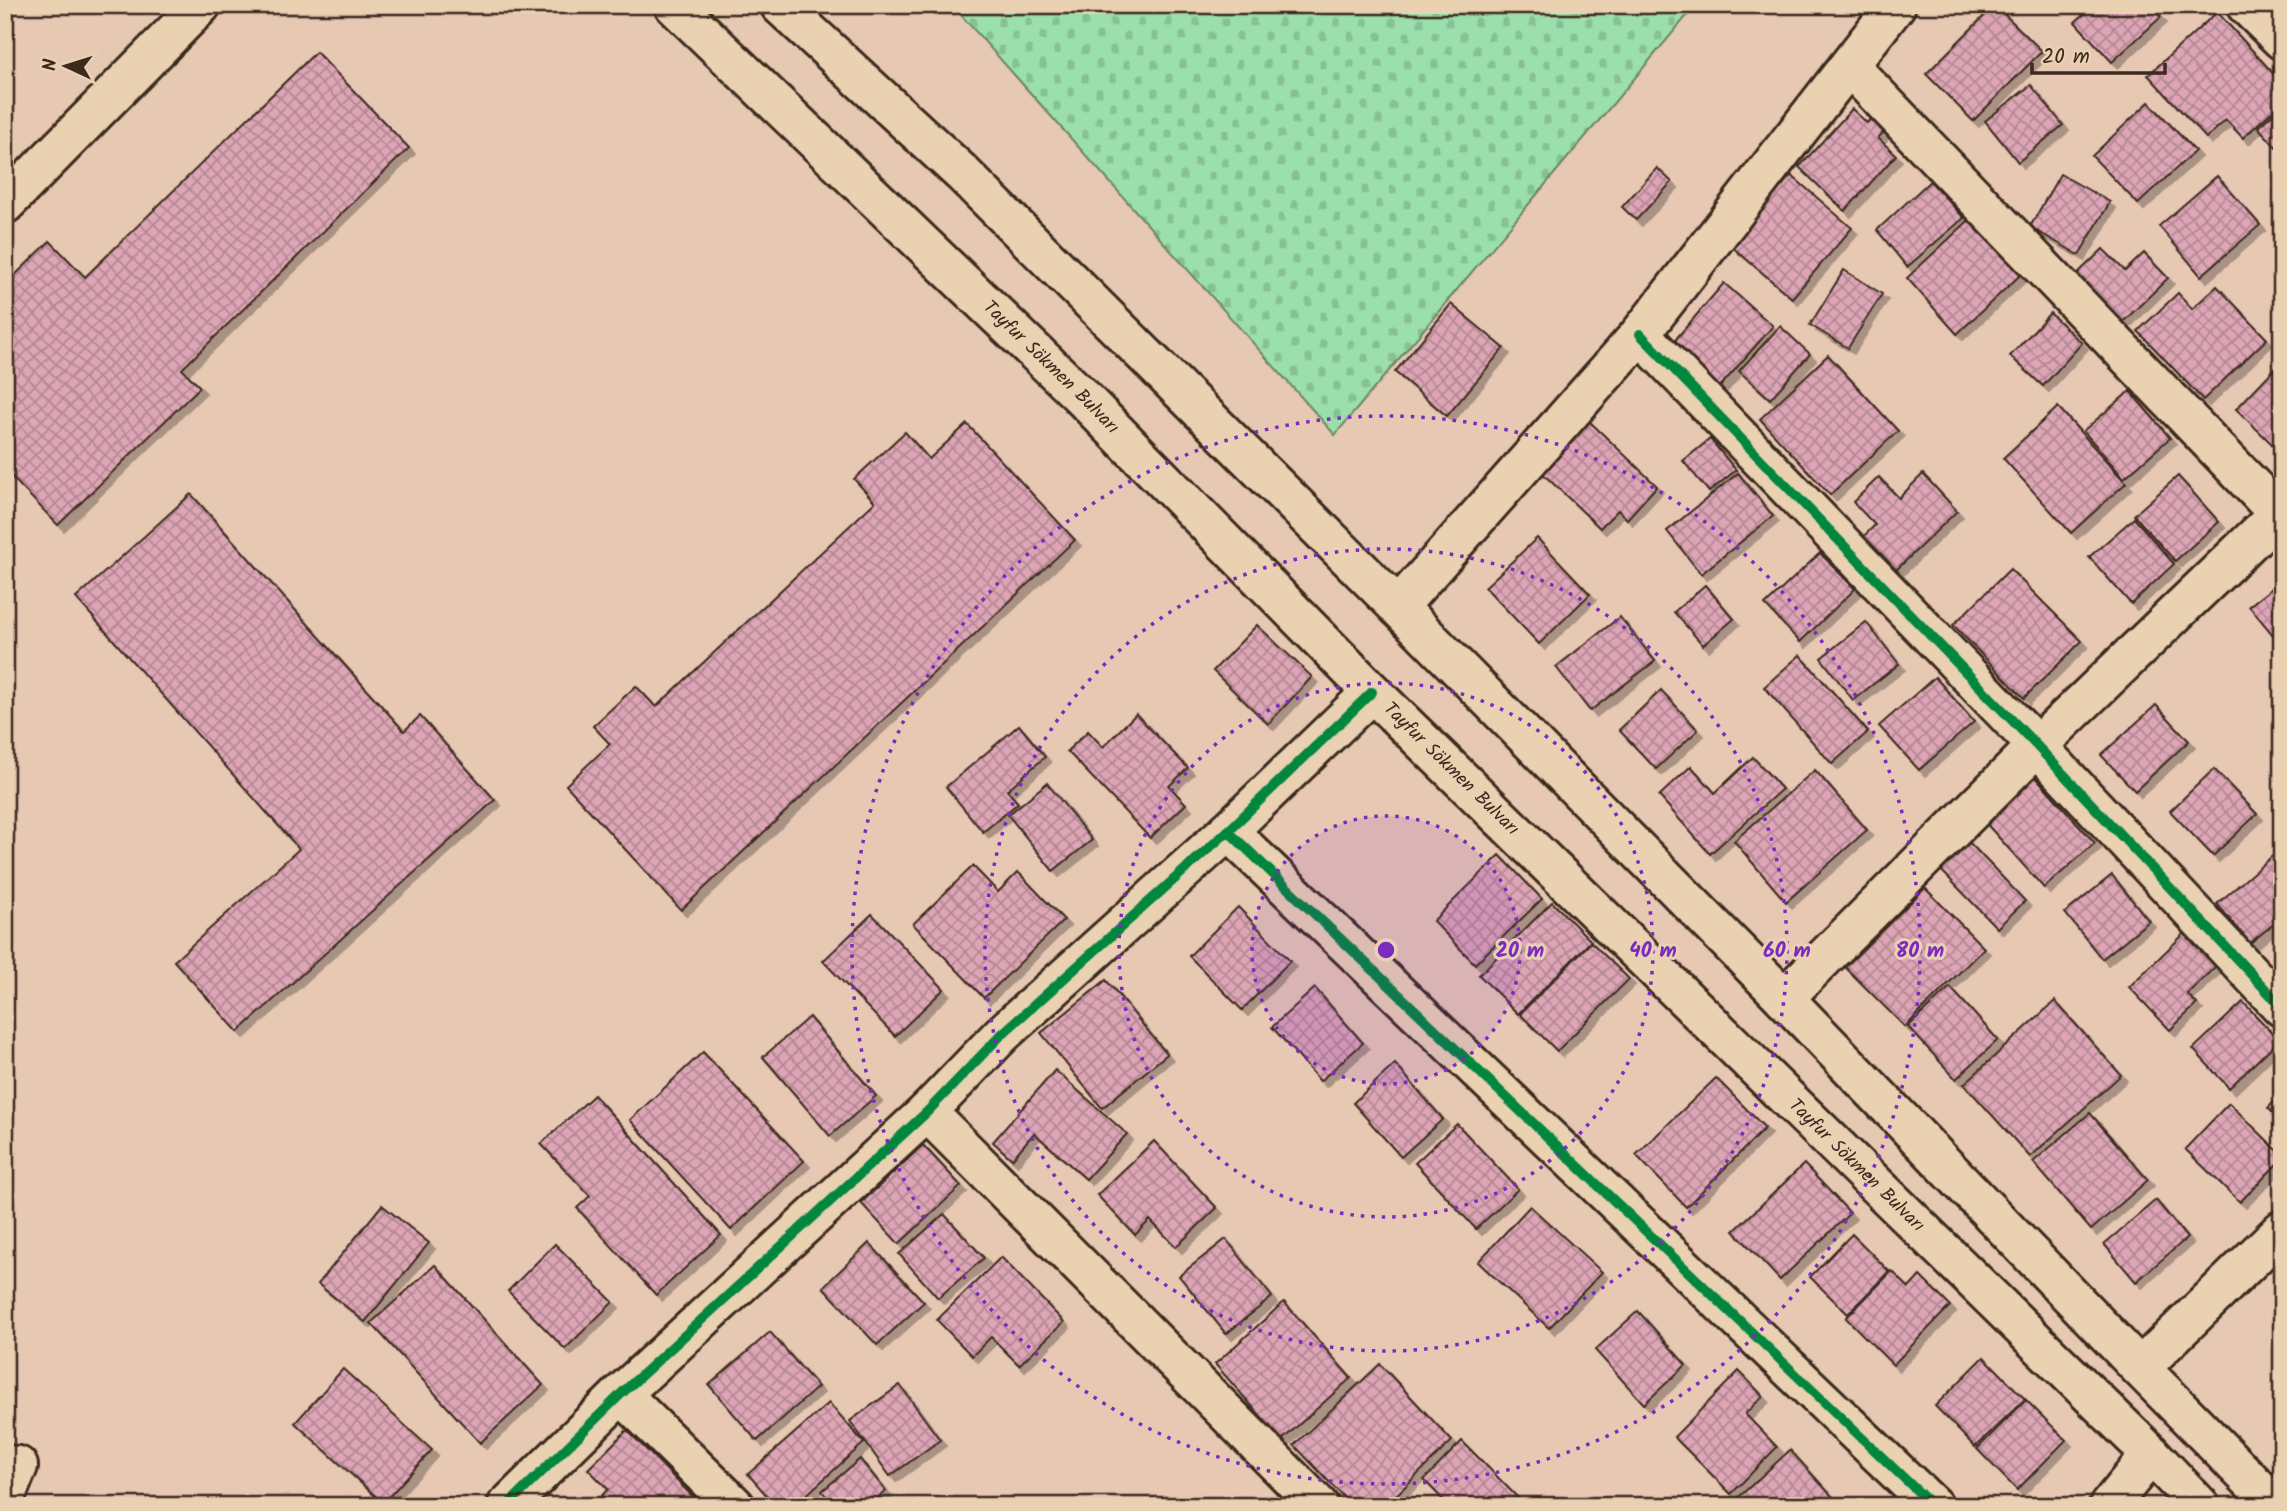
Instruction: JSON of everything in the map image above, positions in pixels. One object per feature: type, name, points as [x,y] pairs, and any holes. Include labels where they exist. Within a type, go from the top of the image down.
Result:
[{"type":"street","points":[[5,204],[201,5]]},
{"type":"street","name":"Tayfur Sökmen Bulvarı","points":[[674,5],[1080,395],[1372,692],[2151,1454],[2200,1506]]},
{"type":"street","points":[[780,5],[962,173],[1398,607],[1784,998],[2276,1506]]},
{"type":"street","points":[[1398,607],[1640,334],[1896,5]]},
{"type":"street","points":[[2246,5],[2282,40]]},
{"type":"street","points":[[1784,998],[2037,746],[2281,514],[1849,66]]},
{"type":"street","points":[[1640,334],[2037,746],[2282,1007]]},
{"type":"street","points":[[508,1506],[621,1394],[927,1112],[1002,1034],[1228,831],[1372,692]]},
{"type":"street","points":[[1228,831],[1933,1506]]},
{"type":"street","points":[[927,1112],[1319,1506]]},
{"type":"street","points":[[2140,1368],[2282,1230]]},
{"type":"street","points":[[621,1394],[735,1506]]},
{"type":"street","points":[[2109,1506],[2151,1454]]},
{"type":"street","points":[[5,1465],[18,1466],[5,1498]]},
{"type":"green space","points":[[952,5],[1696,5],[1335,435]]},
{"type":"building","points":[[1995,5],[2042,51],[1973,121],[1926,74]]},
{"type":"building","points":[[2094,5],[2150,5],[2161,17],[2112,62],[2075,22]]},
{"type":"building","points":[[2217,12],[2282,83],[2282,102],[2243,138],[2226,120],[2206,138],[2148,75]]},
{"type":"building","points":[[316,52],[409,148],[182,369],[200,387],[58,525],[5,470],[5,285],[50,241],[85,277]]},
{"type":"building","points":[[2031,85],[2063,125],[2018,162],[1985,121]]},
{"type":"building","points":[[2149,102],[2195,151],[2138,204],[2092,156]]},
{"type":"building","points":[[1852,109],[1867,123],[1875,114],[1889,126],[1878,138],[1896,155],[1845,211],[1799,167]]},
{"type":"building","points":[[2277,110],[2282,115],[2282,141],[2276,147],[2258,127]]},
{"type":"building","points":[[1657,168],[1672,182],[1636,220],[1622,207]]},
{"type":"building","points":[[2060,174],[2110,202],[2079,255],[2030,227]]},
{"type":"building","points":[[1791,175],[1852,228],[1792,298],[1731,246]]},
{"type":"building","points":[[2217,176],[2260,225],[2201,276],[2159,226]]},
{"type":"building","points":[[1930,181],[1964,218],[1907,267],[1877,230]]},
{"type":"building","points":[[1981,209],[2031,265],[1957,334],[1907,278]]},
{"type":"building","points":[[2103,249],[2125,271],[2144,253],[2168,278],[2122,323],[2076,275]]},
{"type":"building","points":[[1844,270],[1882,294],[1848,348],[1810,325]]},
{"type":"building","points":[[1724,283],[1773,326],[1718,389],[1669,347]]},
{"type":"building","points":[[2217,286],[2267,339],[2203,400],[2138,331],[2178,293],[2192,309]]},
{"type":"building","points":[[1451,304],[1504,348],[1447,416],[1395,372]]},
{"type":"building","points":[[2050,313],[2082,343],[2043,386],[2010,356]]},
{"type":"building","points":[[1780,326],[1810,354],[1770,399],[1739,371]]},
{"type":"building","points":[[1828,355],[1898,431],[1830,495],[1760,419]]},
{"type":"building","points":[[2278,365],[2282,368],[2282,441],[2275,447],[2236,409]]},
{"type":"building","points":[[2130,391],[2170,438],[2124,478],[2083,431]]},
{"type":"building","points":[[2058,407],[2126,483],[2071,533],[2003,458]]},
{"type":"building","points":[[1588,420],[1657,486],[1627,519],[1618,510],[1600,528],[1540,471]]},
{"type":"building","points":[[967,424],[1075,540],[681,910],[566,785],[610,744],[593,726],[636,686],[656,707],[875,502],[854,479],[905,432],[929,459]]},
{"type":"building","points":[[1710,439],[1736,470],[1709,492],[1683,461]]},
{"type":"building","points":[[1738,473],[1773,516],[1701,574],[1667,531]]},
{"type":"building","points":[[1923,474],[1957,511],[1890,576],[1858,542],[1875,525],[1853,502],[1879,477],[1899,498]]},
{"type":"building","points":[[2178,476],[2219,522],[2175,561],[2134,515]]},
{"type":"building","points":[[191,494],[404,731],[420,716],[495,800],[238,1032],[174,961],[299,849],[76,598]]},
{"type":"building","points":[[2134,518],[2174,564],[2131,604],[2089,557]]},
{"type":"building","points":[[1537,538],[1590,594],[1539,644],[1485,587]]},
{"type":"building","points":[[1820,553],[1855,589],[1800,642],[1765,605]]},
{"type":"building","points":[[2010,569],[2082,641],[2024,698],[1953,625]]},
{"type":"building","points":[[2282,580],[2282,646],[2249,606]]},
{"type":"building","points":[[1705,585],[1734,619],[1703,645],[1674,612]]},
{"type":"building","points":[[1620,617],[1655,661],[1590,711],[1556,667]]},
{"type":"building","points":[[1866,622],[1899,664],[1853,700],[1821,658]]},
{"type":"building","points":[[1257,625],[1312,677],[1268,724],[1213,671]]},
{"type":"building","points":[[1800,655],[1868,732],[1832,764],[1764,687]]},
{"type":"building","points":[[1935,677],[1974,722],[1919,770],[1879,726]]},
{"type":"building","points":[[1661,690],[1698,730],[1656,769],[1619,730]]},
{"type":"building","points":[[2156,705],[2189,741],[2135,791],[2101,755]]},
{"type":"building","points":[[1136,714],[1188,768],[1169,786],[1186,804],[1150,838],[1067,751],[1088,731],[1103,747]]},
{"type":"building","points":[[1019,725],[1045,757],[1007,790],[1018,803],[983,832],[946,787]]},
{"type":"building","points":[[1753,757],[1782,789],[1710,854],[1659,796],[1691,766],[1715,793]]},
{"type":"building","points":[[2214,769],[2257,814],[2213,856],[2170,811]]},
{"type":"building","points":[[1815,770],[1867,830],[1786,902],[1734,841]]},
{"type":"building","points":[[2034,775],[2095,843],[2044,888],[1983,820]]},
{"type":"building","points":[[1047,783],[1092,840],[1053,871],[1008,815]]},
{"type":"building","points":[[1967,840],[2025,901],[1997,928],[1938,867]]},
{"type":"building","points":[[2278,851],[2282,855],[2282,917],[2250,943],[2217,904]]},
{"type":"building","points":[[1500,855],[1542,899],[1475,964],[1433,921]]},
{"type":"building","points":[[973,866],[998,892],[1018,872],[1064,920],[984,998],[913,924]]},
{"type":"building","points":[[2112,875],[2149,921],[2102,959],[2065,913]]},
{"type":"building","points":[[1925,888],[1984,948],[1905,1027],[1845,967]]},
{"type":"building","points":[[1552,902],[1591,941],[1518,1014],[1479,975]]},
{"type":"building","points":[[1238,907],[1290,961],[1242,1010],[1189,956]]},
{"type":"building","points":[[872,914],[944,989],[895,1036],[823,961]]},
{"type":"building","points":[[2186,932],[2217,965],[2187,994],[2197,1004],[2170,1030],[2129,987]]},
{"type":"building","points":[[1591,942],[1629,979],[1557,1051],[1520,1014]]},
{"type":"building","points":[[1106,980],[1167,1054],[1102,1108],[1041,1033]]},
{"type":"building","points":[[1950,987],[1998,1040],[1956,1079],[1908,1027]]},
{"type":"building","points":[[1315,988],[1363,1043],[1320,1081],[1272,1027]]},
{"type":"building","points":[[2055,1001],[2121,1075],[2030,1157],[1964,1084]]},
{"type":"building","points":[[2243,1002],[2279,1040],[2229,1088],[2193,1049]]},
{"type":"building","points":[[809,1017],[876,1096],[830,1136],[763,1057]]},
{"type":"building","points":[[703,1052],[804,1161],[731,1230],[630,1120]]},
{"type":"building","points":[[1395,1064],[1443,1119],[1401,1157],[1353,1103]]},
{"type":"building","points":[[1055,1070],[1127,1134],[1086,1179],[1034,1133],[1012,1159],[993,1142]]},
{"type":"building","points":[[1716,1078],[1765,1128],[1686,1207],[1636,1155]]},
{"type":"building","points":[[2282,1094],[2282,1122],[2268,1108]]},
{"type":"building","points":[[594,1095],[721,1235],[656,1295],[577,1208],[590,1196],[541,1144]]},
{"type":"building","points":[[2229,1103],[2282,1155],[2282,1159],[2240,1202],[2185,1149]]},
{"type":"building","points":[[2090,1113],[2148,1180],[2091,1230],[2033,1162]]},
{"type":"building","points":[[1457,1124],[1518,1189],[1476,1229],[1415,1163]]},
{"type":"building","points":[[1154,1141],[1217,1208],[1176,1247],[1150,1220],[1135,1235],[1097,1195]]},
{"type":"building","points":[[923,1145],[961,1186],[899,1244],[861,1203]]},
{"type":"building","points":[[1804,1164],[1850,1213],[1780,1280],[1734,1231]]},
{"type":"building","points":[[2156,1200],[2187,1238],[2136,1282],[2104,1244]]},
{"type":"building","points":[[382,1205],[429,1243],[365,1322],[318,1284]]},
{"type":"building","points":[[1530,1206],[1602,1272],[1549,1328],[1478,1262]]},
{"type":"building","points":[[944,1214],[984,1258],[938,1298],[899,1254]]},
{"type":"building","points":[[1852,1234],[1889,1271],[1848,1314],[1810,1277]]},
{"type":"building","points":[[1226,1239],[1272,1297],[1226,1334],[1179,1276]]},
{"type":"building","points":[[869,1243],[924,1302],[877,1345],[823,1287]]},
{"type":"building","points":[[555,1244],[613,1302],[565,1349],[508,1291]]},
{"type":"building","points":[[1001,1257],[1064,1322],[1019,1365],[991,1337],[972,1356],[937,1320]]},
{"type":"building","points":[[435,1265],[543,1385],[480,1443],[371,1323]]},
{"type":"building","points":[[1892,1271],[1909,1288],[1920,1276],[1950,1306],[1893,1365],[1846,1318]]},
{"type":"building","points":[[1284,1302],[1351,1378],[1282,1440],[1215,1364]]},
{"type":"building","points":[[1638,1311],[1686,1365],[1644,1404],[1595,1350]]},
{"type":"building","points":[[770,1332],[818,1387],[757,1441],[709,1385]]},
{"type":"building","points":[[1984,1357],[2025,1399],[1975,1447],[1935,1406]]},
{"type":"building","points":[[1380,1364],[1452,1441],[1385,1506],[1352,1506],[1294,1445]]},
{"type":"building","points":[[343,1369],[432,1450],[383,1503],[295,1423]]},
{"type":"building","points":[[1739,1371],[1763,1396],[1745,1414],[1777,1447],[1731,1494],[1674,1437]]},
{"type":"building","points":[[900,1385],[940,1440],[890,1476],[850,1421]]},
{"type":"building","points":[[2026,1400],[2066,1440],[2017,1490],[1977,1449]]},
{"type":"building","points":[[829,1403],[864,1443],[794,1506],[776,1506],[748,1474]]},
{"type":"building","points":[[627,1430],[702,1506],[592,1506],[608,1489],[588,1469]]},
{"type":"building","points":[[1462,1441],[1526,1506],[1449,1506],[1424,1480]]},
{"type":"building","points":[[1790,1450],[1841,1506],[1729,1506]]},
{"type":"building","points":[[860,1459],[886,1491],[868,1506],[834,1506],[822,1491]]},
{"type":"cycle path","points":[[1640,334],[2037,746],[2282,1007]]},
{"type":"cycle path","points":[[507,1506],[621,1394],[927,1112],[1002,1034],[1228,831],[1372,692]]},
{"type":"cycle path","points":[[1228,831],[1933,1506]]}]
